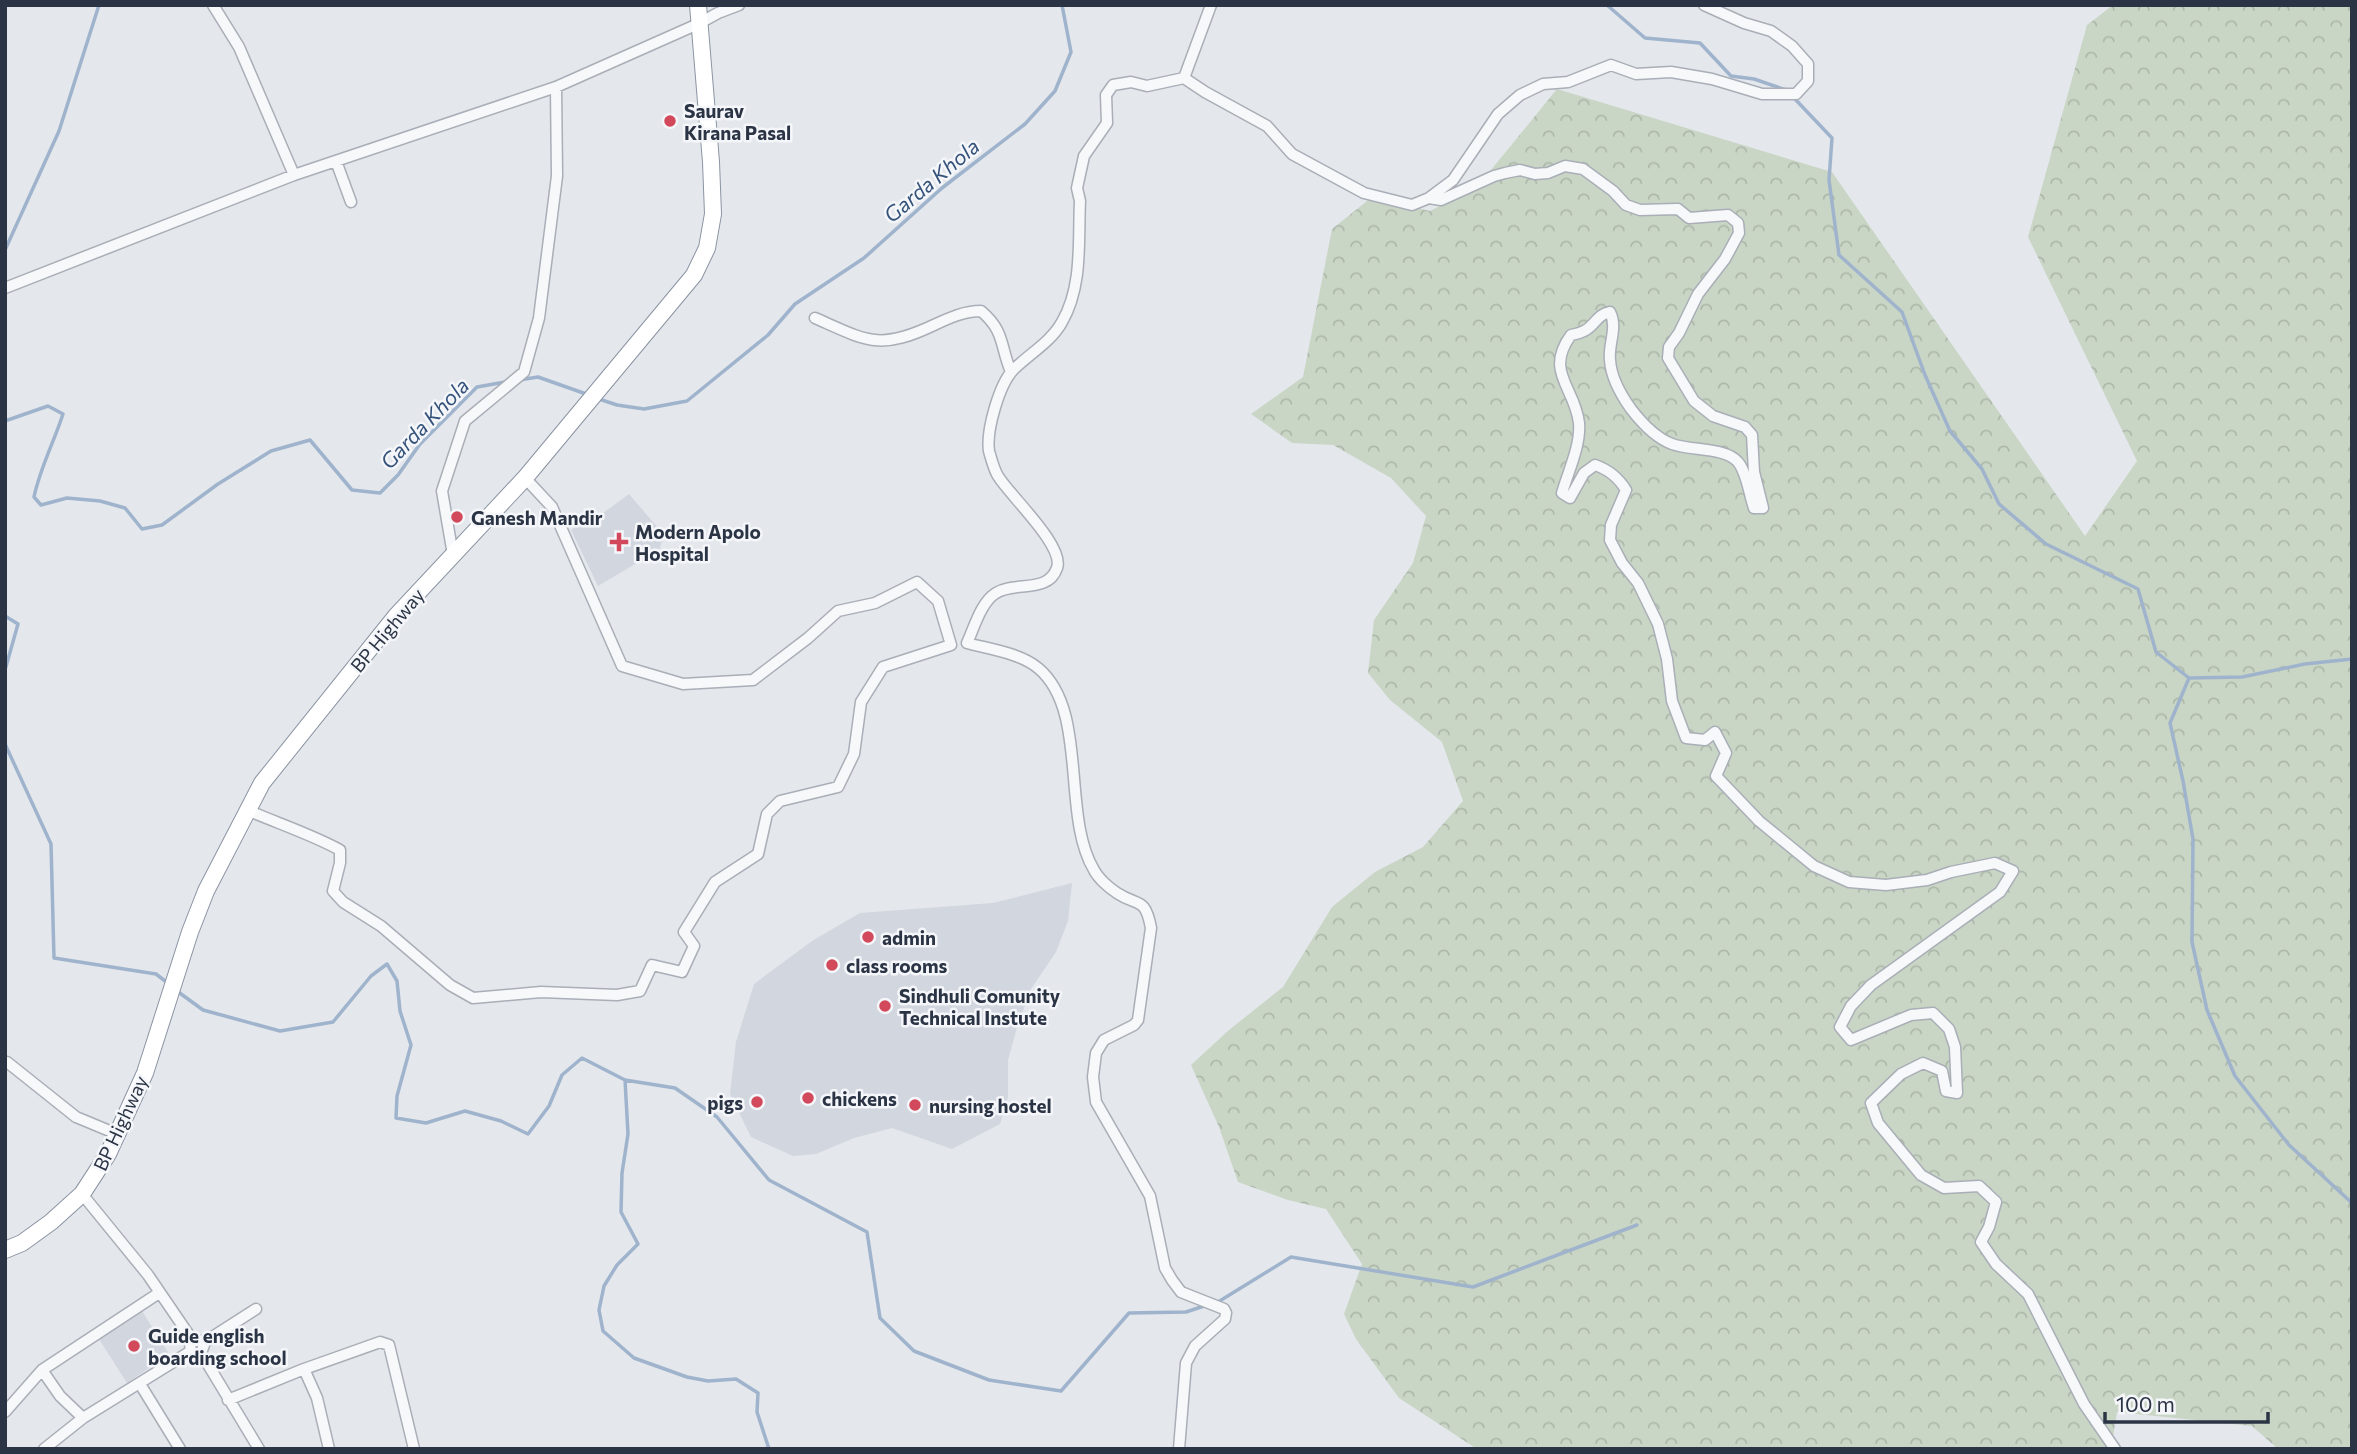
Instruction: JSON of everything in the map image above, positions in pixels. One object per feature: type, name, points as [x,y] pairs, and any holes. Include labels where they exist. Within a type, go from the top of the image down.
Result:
[{"type":"highway","name":"BP Highway","points":[[5,1250],[22,1243],[51,1222],[82,1194],[94,1178],[145,1073],[190,932],[206,891],[262,783],[396,616],[525,478],[694,275],[707,248],[713,214],[698,5]]},
{"type":"street","points":[[213,5],[239,47],[294,175]]},
{"type":"street","points":[[5,288],[294,175],[556,87],[739,5]]},
{"type":"street","points":[[1184,78],[1211,5]]},
{"type":"street","points":[[967,643],[993,594],[1007,587],[1041,584],[1052,578],[1058,566],[1056,555],[1046,537],[997,475],[989,449],[992,419],[1011,372],[1037,350],[1062,322],[1076,285],[1080,201],[1077,188],[1084,156],[1107,123],[1107,95],[1114,85],[1131,82],[1147,86],[1184,78],[1267,126],[1292,154],[1364,193],[1412,205],[1429,198],[1453,180],[1498,114],[1520,95],[1543,84],[1568,82],[1611,65],[1636,74],[1671,72],[1712,79],[1762,94],[1796,94],[1808,81],[1808,64],[1782,39],[1771,31],[1744,23],[1704,5]]},
{"type":"street","points":[[453,555],[442,491],[466,421],[524,372],[539,318],[557,176],[556,87]]},
{"type":"street","points":[[336,161],[351,202]]},
{"type":"street","points":[[1429,198],[1441,200],[1505,173],[1520,170],[1535,174],[1548,173],[1565,166],[1583,169],[1613,191],[1626,205],[1640,210],[1678,209],[1689,218],[1728,215],[1738,223],[1739,233],[1725,259],[1698,294],[1669,347],[1668,358],[1695,401],[1713,416],[1745,427],[1752,435],[1754,472],[1763,508],[1754,508],[1738,462],[1727,453],[1694,450],[1669,443],[1646,426],[1631,408],[1616,385],[1609,359],[1614,321],[1610,312],[1596,319],[1587,330],[1571,335],[1559,356],[1561,373],[1579,422],[1574,452],[1562,492],[1570,498],[1584,473],[1595,465],[1605,468],[1619,478],[1626,490],[1611,525],[1609,540],[1638,583],[1658,624],[1667,659],[1672,701],[1686,738],[1705,740],[1716,732],[1726,753],[1716,776],[1759,821],[1814,866],[1849,882],[1886,885],[1927,880],[1995,863],[2012,871],[2000,892],[1871,985],[1851,1006],[1840,1027],[1851,1041],[1911,1015],[1933,1013],[1950,1029],[1955,1047],[1957,1093],[1946,1091],[1942,1071],[1923,1063],[1901,1074],[1871,1103],[1878,1123],[1921,1175],[1944,1188],[1979,1186],[1996,1202],[1989,1227],[1981,1242],[1996,1264],[2028,1294],[2084,1404],[2115,1449]]},
{"type":"street","points":[[815,318],[861,339],[881,341],[904,339],[953,316],[981,311],[998,329],[1011,372]]},
{"type":"street","points":[[525,478],[552,507],[622,666],[683,684],[754,680],[838,611],[875,603],[917,582],[938,601],[951,645]]},
{"type":"street","points":[[247,810],[340,850],[334,891],[343,902],[381,926],[450,985],[472,998],[541,992],[617,995],[640,991],[652,965],[682,972],[694,946],[684,932],[715,882],[758,854],[767,814],[780,801],[838,787],[854,754],[861,702],[883,667],[951,645],[967,643],[1011,655],[1036,666],[1050,681],[1064,710],[1079,836],[1094,872],[1117,893],[1142,904],[1148,914],[1151,928],[1138,1020],[1134,1026],[1114,1033],[1104,1040],[1096,1053],[1093,1077],[1096,1102],[1150,1196],[1165,1268],[1172,1280],[1181,1292],[1224,1308],[1226,1313],[1225,1319],[1195,1346],[1186,1363],[1179,1449]]},
{"type":"street","points":[[5,1063],[76,1117],[117,1134]]},
{"type":"street","points":[[82,1194],[148,1275],[197,1347],[259,1449]]},
{"type":"street","points":[[5,1412],[42,1370],[159,1293]]},
{"type":"street","points":[[44,1449],[83,1418],[256,1309]]},
{"type":"street","points":[[228,1399],[380,1342],[389,1345],[414,1449]]},
{"type":"street","points":[[304,1369],[317,1398],[329,1449]]},
{"type":"street","points":[[42,1370],[60,1396],[83,1418]]},
{"type":"street","points":[[140,1384],[180,1449]]},
{"type":"shaded area","name":"Modern Apolo Hospital","points":[[629,494],[664,535],[659,550],[598,586],[571,530],[596,513],[599,516]]},
{"type":"shaded area","name":"Sindhuli Comunity Technical Instute","points":[[1072,883],[1068,921],[1056,952],[1031,989],[1018,1024],[1008,1060],[1008,1097],[1000,1124],[952,1149],[892,1128],[854,1138],[816,1154],[793,1156],[751,1137],[730,1094],[736,1042],[754,984],[812,941],[860,913],[993,903]]},
{"type":"shaded area","name":"Guide english boarding school","points":[[142,1311],[169,1354],[127,1383],[99,1339]]},
{"type":"green space","points":[[2113,5],[2352,5],[2352,1449],[2278,1449],[2252,1426],[2117,1412],[2111,1449],[1477,1449],[1399,1398],[1356,1339],[1344,1314],[1362,1264],[1326,1209],[1288,1200],[1238,1182],[1219,1127],[1191,1065],[1229,1030],[1283,987],[1332,907],[1375,872],[1423,847],[1463,801],[1442,742],[1390,700],[1368,673],[1374,620],[1413,563],[1426,516],[1391,478],[1333,445],[1292,443],[1251,414],[1303,377],[1332,229],[1372,197],[1430,211],[1478,186],[1557,89],[1832,172],[2085,536],[2137,461],[2028,237],[2087,25]]},
{"type":"waterway","points":[[5,250],[59,131],[99,5]]},
{"type":"waterway","name":"Garda Khola","points":[[596,398],[617,405],[644,409],[687,401],[768,335],[795,304],[864,258],[942,188],[1025,124],[1055,91],[1071,52],[1062,5]]},
{"type":"waterway","points":[[1607,5],[1645,38],[1700,43],[1731,76],[1754,79],[1786,90]]},
{"type":"waterway","points":[[1794,98],[1832,138],[1829,180],[1839,255],[1902,312],[1925,375],[1950,431],[1982,469],[1999,504],[2046,544],[2138,589],[2156,652],[2189,678],[2242,677],[2305,664],[2352,659]]},
{"type":"waterway","name":"Garda Khola","points":[[519,380],[538,377],[589,395]]},
{"type":"waterway","name":"Garda Khola","points":[[5,421],[48,406],[63,414],[34,497],[41,505],[67,498],[100,501],[125,508],[142,529],[162,525],[218,484],[271,451],[310,440],[352,490],[380,493],[398,475],[420,444],[477,387],[505,382]]},
{"type":"waterway","points":[[5,616],[18,624],[5,670]]},
{"type":"waterway","points":[[2189,678],[2170,723],[2193,839],[2192,942],[2207,1010],[2235,1076],[2289,1145],[2352,1203]]},
{"type":"waterway","points":[[5,744],[51,844],[54,958],[156,974],[169,984]]},
{"type":"waterway","points":[[177,991],[203,1010],[280,1031],[333,1022],[371,976],[387,964],[397,981],[400,1011],[411,1045],[397,1096],[396,1118],[426,1123],[465,1111],[501,1121],[528,1134],[549,1106],[562,1075],[582,1058],[625,1080],[675,1088],[717,1117],[769,1180],[867,1232],[880,1318],[914,1351],[989,1380],[1061,1391],[1129,1313],[1186,1312],[1207,1305]]},
{"type":"waterway","points":[[625,1080],[628,1134],[622,1173],[621,1212],[638,1244],[617,1265],[604,1286],[599,1310],[603,1331],[634,1358],[687,1377],[708,1381],[736,1379],[758,1393],[757,1412],[769,1449]]},
{"type":"waterway","points":[[1218,1302],[1291,1257],[1473,1287],[1637,1225]]},
{"type":"place","name":"Saurav Kirana Pasal","points":[[670,121]]},
{"type":"place","name":"Ganesh Mandir","points":[[457,517]]},
{"type":"place","name":"Modern Apolo Hospital","points":[[619,542]]},
{"type":"place","name":"admin","points":[[868,937]]},
{"type":"place","name":"class rooms","points":[[832,965]]},
{"type":"place","name":"Sindhuli Comunity Technical Instute","points":[[885,1006]]},
{"type":"place","name":"chickens","points":[[808,1098]]},
{"type":"place","name":"pigs","points":[[757,1102]]},
{"type":"place","name":"nursing hostel","points":[[915,1105]]},
{"type":"place","name":"Guide english boarding school","points":[[134,1346]]}]
